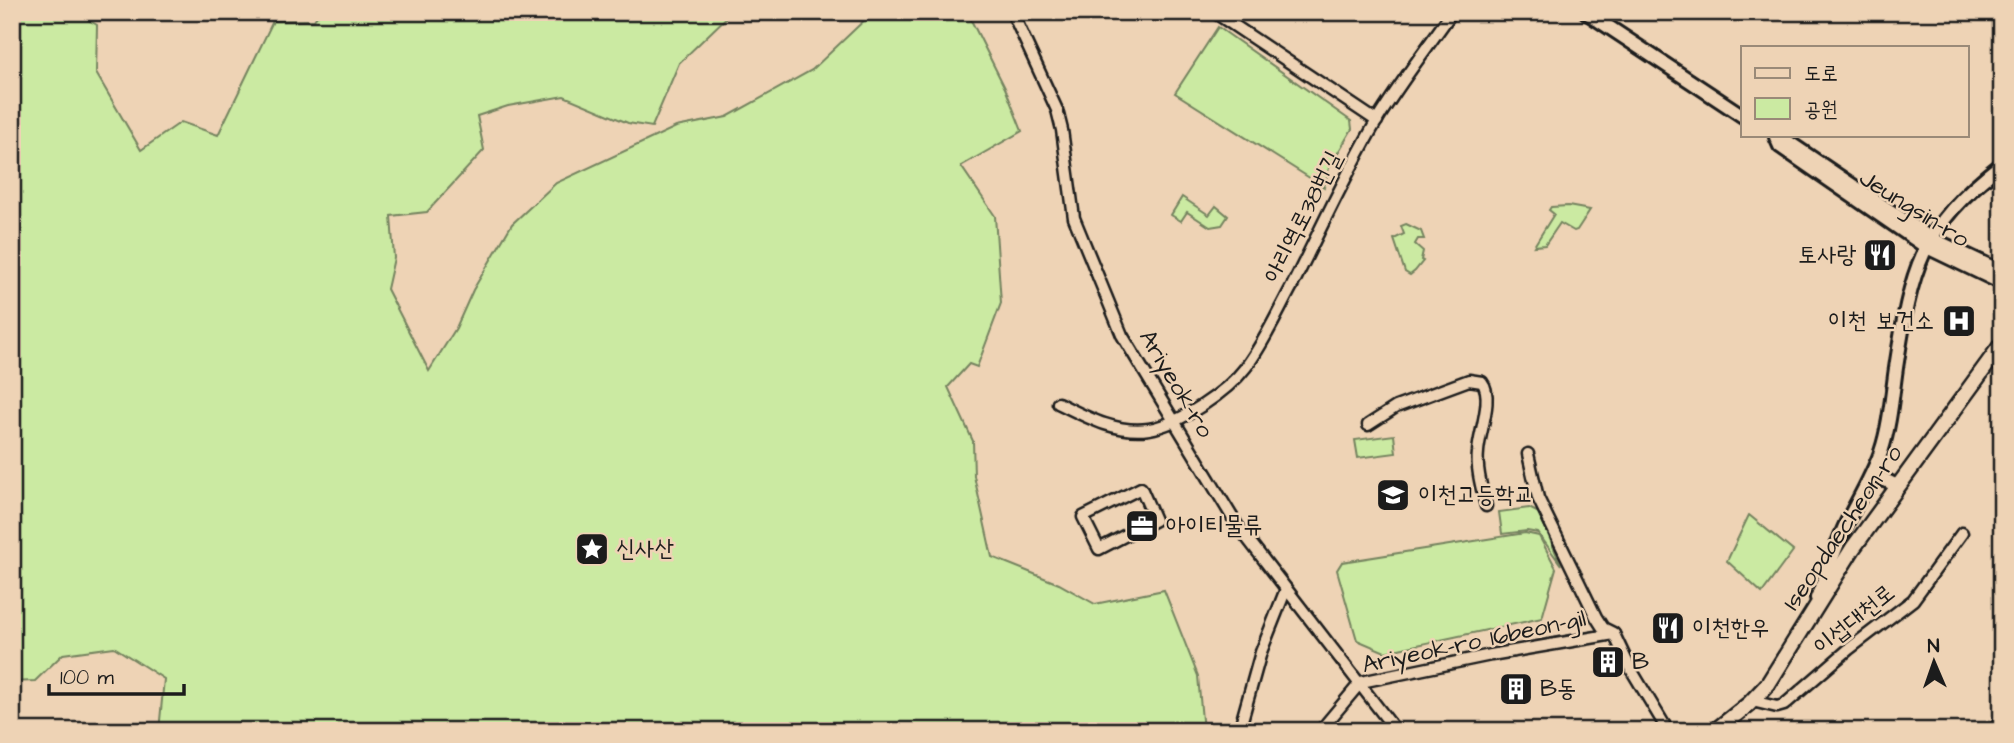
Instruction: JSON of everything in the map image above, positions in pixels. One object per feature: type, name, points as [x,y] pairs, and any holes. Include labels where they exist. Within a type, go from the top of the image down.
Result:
[{"type":"main road","name":"Iseopdaecheon-ro","points":[[1715,731],[1752,701],[1768,684],[1812,611],[1897,486],[2000,349]]},
{"type":"street","name":"Ariyeok-ro","points":[[1012,12],[1057,110],[1062,130],[1069,195],[1080,236],[1122,335],[1229,513],[1396,731]]},
{"type":"street","points":[[1214,12],[1377,121]]},
{"type":"street","name":"아리역로38번길","points":[[1058,403],[1091,421],[1126,429],[1149,429],[1173,422],[1214,397],[1231,382],[1250,361],[1272,325],[1377,121],[1452,12]]},
{"type":"street","points":[[1586,12],[1741,115]]},
{"type":"street","name":"Jeungsin-ro","points":[[1774,136],[1780,146],[1928,242],[2002,284]]},
{"type":"street","points":[[1812,611],[1845,526],[1872,474],[1888,424],[1907,298],[1928,242],[1941,221],[1978,182],[2002,164]]},
{"type":"street","name":"Jeungsin-ro","points":[[1928,242],[2002,272]]},
{"type":"street","points":[[1368,425],[1396,407],[1469,380],[1482,382],[1487,400],[1478,456],[1486,506]]},
{"type":"street","points":[[1528,454],[1538,498],[1595,617],[1603,628],[1614,634],[1634,675],[1668,731]]},
{"type":"street","points":[[1872,474],[1897,486]]},
{"type":"street","points":[[1141,488],[1156,520],[1099,549],[1083,517],[1141,488]]},
{"type":"street","name":"이섭대천로","points":[[1752,701],[1777,707],[1784,705],[1849,649],[1913,600],[1962,533]]},
{"type":"street","points":[[1239,731],[1261,652],[1286,589]]},
{"type":"street","name":"Ariyeok-ro 16beon-gil","points":[[1321,731],[1361,682],[1491,655],[1614,634]]},
{"type":"street","points":[[1994,731],[2002,723]]},
{"type":"green space","points":[[12,12],[75,12],[97,25],[96,73],[141,150],[181,122],[218,135],[273,21],[314,20],[320,12],[732,12],[679,63],[652,127],[628,123],[564,96],[508,106],[477,116],[484,150],[427,212],[391,216],[394,258],[387,289],[429,371],[456,328],[473,290],[512,224],[556,183],[676,127],[727,117],[812,70],[873,12],[967,12],[1005,88],[1022,131],[961,166],[995,216],[1001,303],[977,367],[969,364],[948,387],[973,441],[974,476],[992,557],[1059,584],[1095,604],[1164,590],[1198,676],[1203,731],[159,731],[164,679],[114,647],[63,654],[35,681],[12,682]]},
{"type":"green space","points":[[1218,27],[1351,121],[1352,129],[1329,168],[1324,187],[1175,93]]},
{"type":"green space","points":[[1182,197],[1209,215],[1216,206],[1228,216],[1222,225],[1210,227],[1187,212],[1181,221],[1171,215]]},
{"type":"green space","points":[[1568,206],[1590,210],[1577,230],[1560,223],[1545,245],[1534,246],[1554,214],[1549,210],[1551,207]]},
{"type":"green space","points":[[1406,224],[1421,231],[1424,239],[1418,239],[1415,244],[1423,251],[1423,261],[1410,275],[1405,272],[1394,239],[1404,234],[1401,226]]},
{"type":"green space","points":[[1394,435],[1396,453],[1358,458],[1355,440]]},
{"type":"green space","points":[[1529,508],[1539,513],[1561,565],[1538,533],[1527,531],[1502,534],[1499,512]]},
{"type":"green space","points":[[1749,515],[1793,551],[1762,593],[1727,561]]},
{"type":"green space","points":[[1525,533],[1539,536],[1556,568],[1542,618],[1385,652],[1357,640],[1337,570],[1342,562]]},
{"type":"place","name":"토사랑","points":[[1880,255]]},
{"type":"place","name":"이천 보건소","points":[[1959,321]]},
{"type":"place","name":"이천고등학교","points":[[1393,495]]},
{"type":"place","name":"아이티물류","points":[[1142,526]]},
{"type":"place","name":"신사산","points":[[592,549]]},
{"type":"place","name":"이천한우","points":[[1668,628]]},
{"type":"place","name":"B","points":[[1608,662]]},
{"type":"place","name":"B동","points":[[1516,689]]}]
